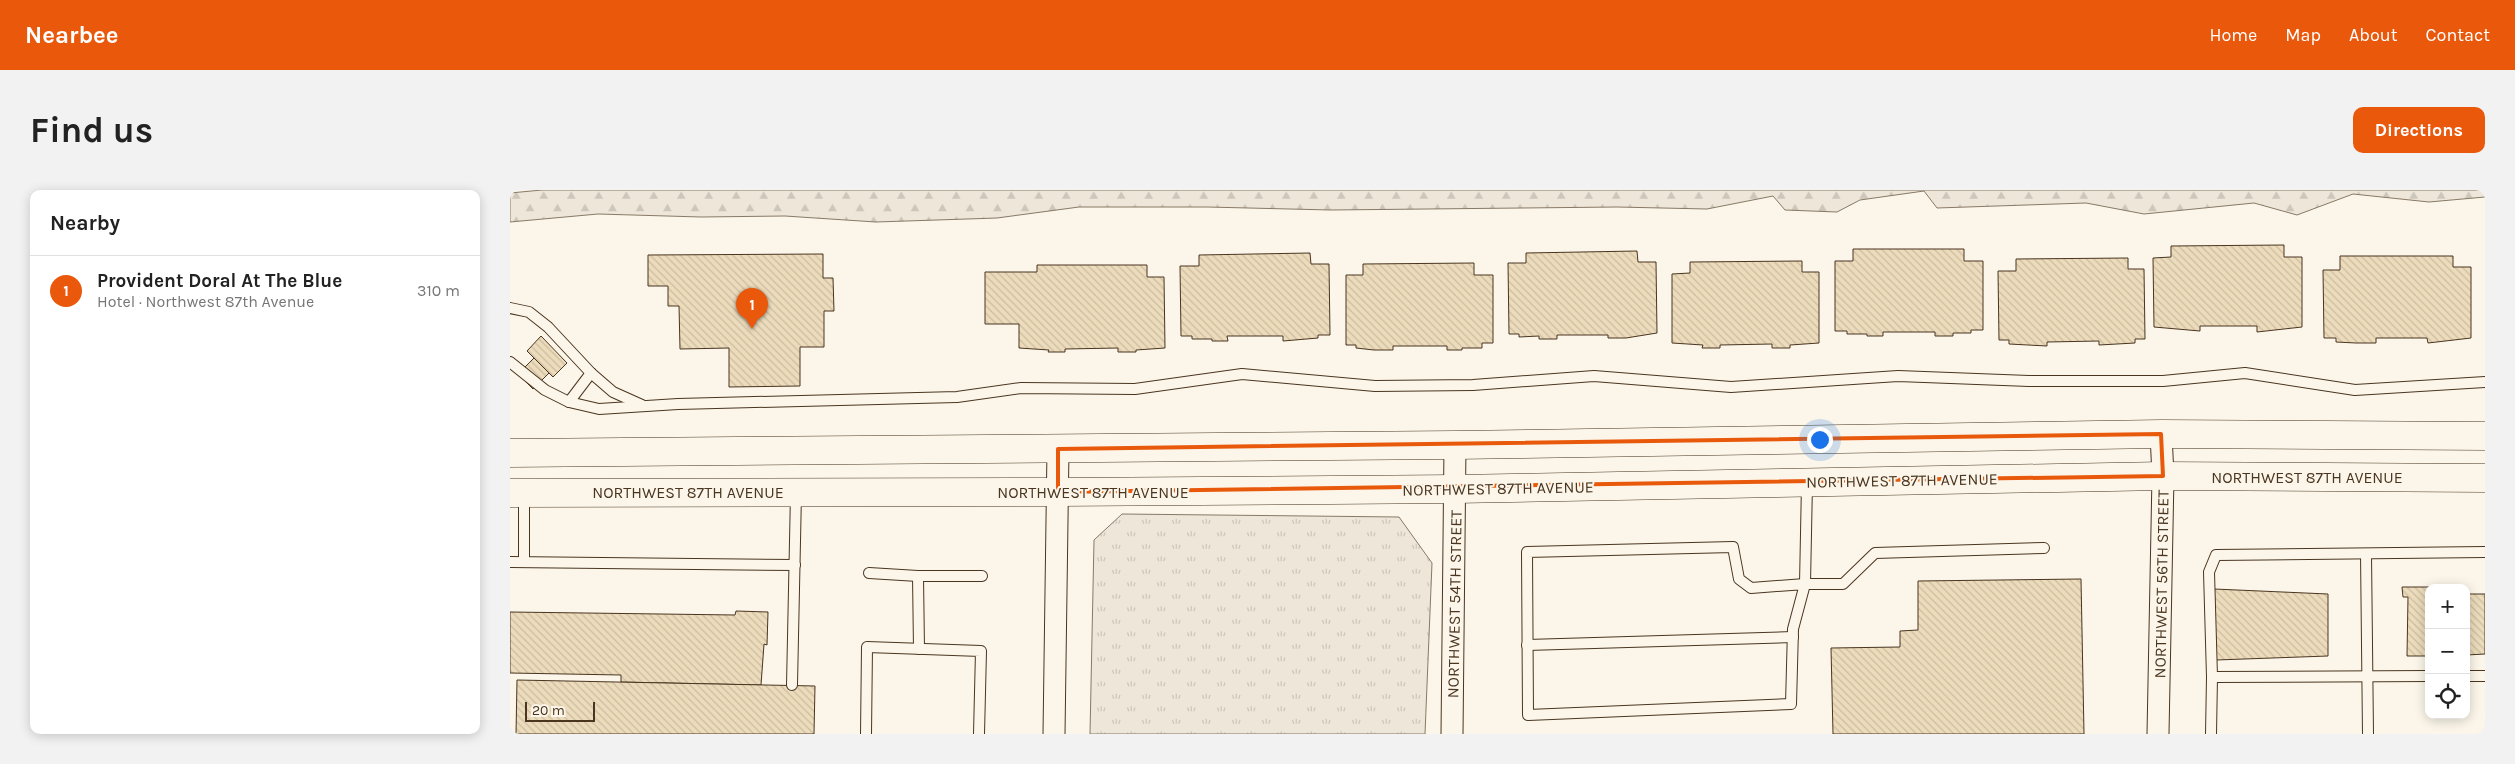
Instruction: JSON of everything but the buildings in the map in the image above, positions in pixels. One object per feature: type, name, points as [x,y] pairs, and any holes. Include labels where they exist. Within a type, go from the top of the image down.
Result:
[{"type":"main road","points":[[510,453],[1455,445],[2161,434],[2485,436]]},
{"type":"main road","name":"NORTHWEST 87TH AVENUE","points":[[517,493],[1455,489],[2163,476],[2485,478]]},
{"type":"street","name":"NORTHWEST 56TH STREET","points":[[2158,734],[2163,476],[2161,434]]},
{"type":"street","name":"NORTHWEST 54TH STREET","points":[[1452,734],[1455,445]]},
{"type":"street","points":[[1054,734],[1058,449]]},
{"type":"lane","points":[[510,308],[529,312],[548,327],[591,373],[613,392],[646,406]]},
{"type":"lane","points":[[510,362],[545,390],[568,402],[599,409],[957,397],[1021,388],[1136,389],[1242,374],[1375,386],[1472,385],[1594,376],[1731,387],[1898,376],[2029,381],[2163,381],[2245,373],[2355,390],[2485,382]]},
{"type":"lane","points":[[568,402],[591,373]]},
{"type":"lane","points":[[1807,482],[1805,584],[1793,637],[1791,704],[1528,715],[1527,552],[1733,547],[1739,579],[1751,588],[1805,584],[1843,584],[1875,553],[2044,548]]},
{"type":"lane","points":[[792,686],[796,492]]},
{"type":"lane","points":[[517,493],[524,562]]},
{"type":"lane","points":[[2211,734],[2212,677],[2209,572],[2216,555],[2485,552]]},
{"type":"lane","points":[[2366,554],[2368,734]]},
{"type":"lane","points":[[510,562],[795,565]]},
{"type":"lane","points":[[869,573],[918,576],[982,576]]},
{"type":"lane","points":[[918,576],[919,649]]},
{"type":"lane","points":[[1528,645],[1793,637]]},
{"type":"lane","points":[[866,734],[866,647],[982,651],[979,734]]},
{"type":"lane","points":[[2212,677],[2425,676]]},
{"type":"lane","points":[[2470,676],[2485,676]]},
{"type":"highlighted area","points":[[2161,434],[2163,476],[1058,492],[1058,449]]},
{"type":"green space","points":[[542,190],[2485,190],[2485,197],[2429,202],[2353,194],[2297,215],[2254,203],[2144,214],[2086,203],[1937,208],[1924,191],[1860,200],[1837,212],[1785,210],[1773,196],[1707,209],[1617,207],[1331,210],[1207,207],[1079,207],[997,218],[876,222],[785,216],[701,217],[598,214],[510,222],[510,193]]},
{"type":"green space","points":[[1122,514],[1399,517],[1432,563],[1425,734],[1090,734],[1094,540]]},
{"type":"place","name":"Provident Doral At The Blue","points":[[752,329]]}]
